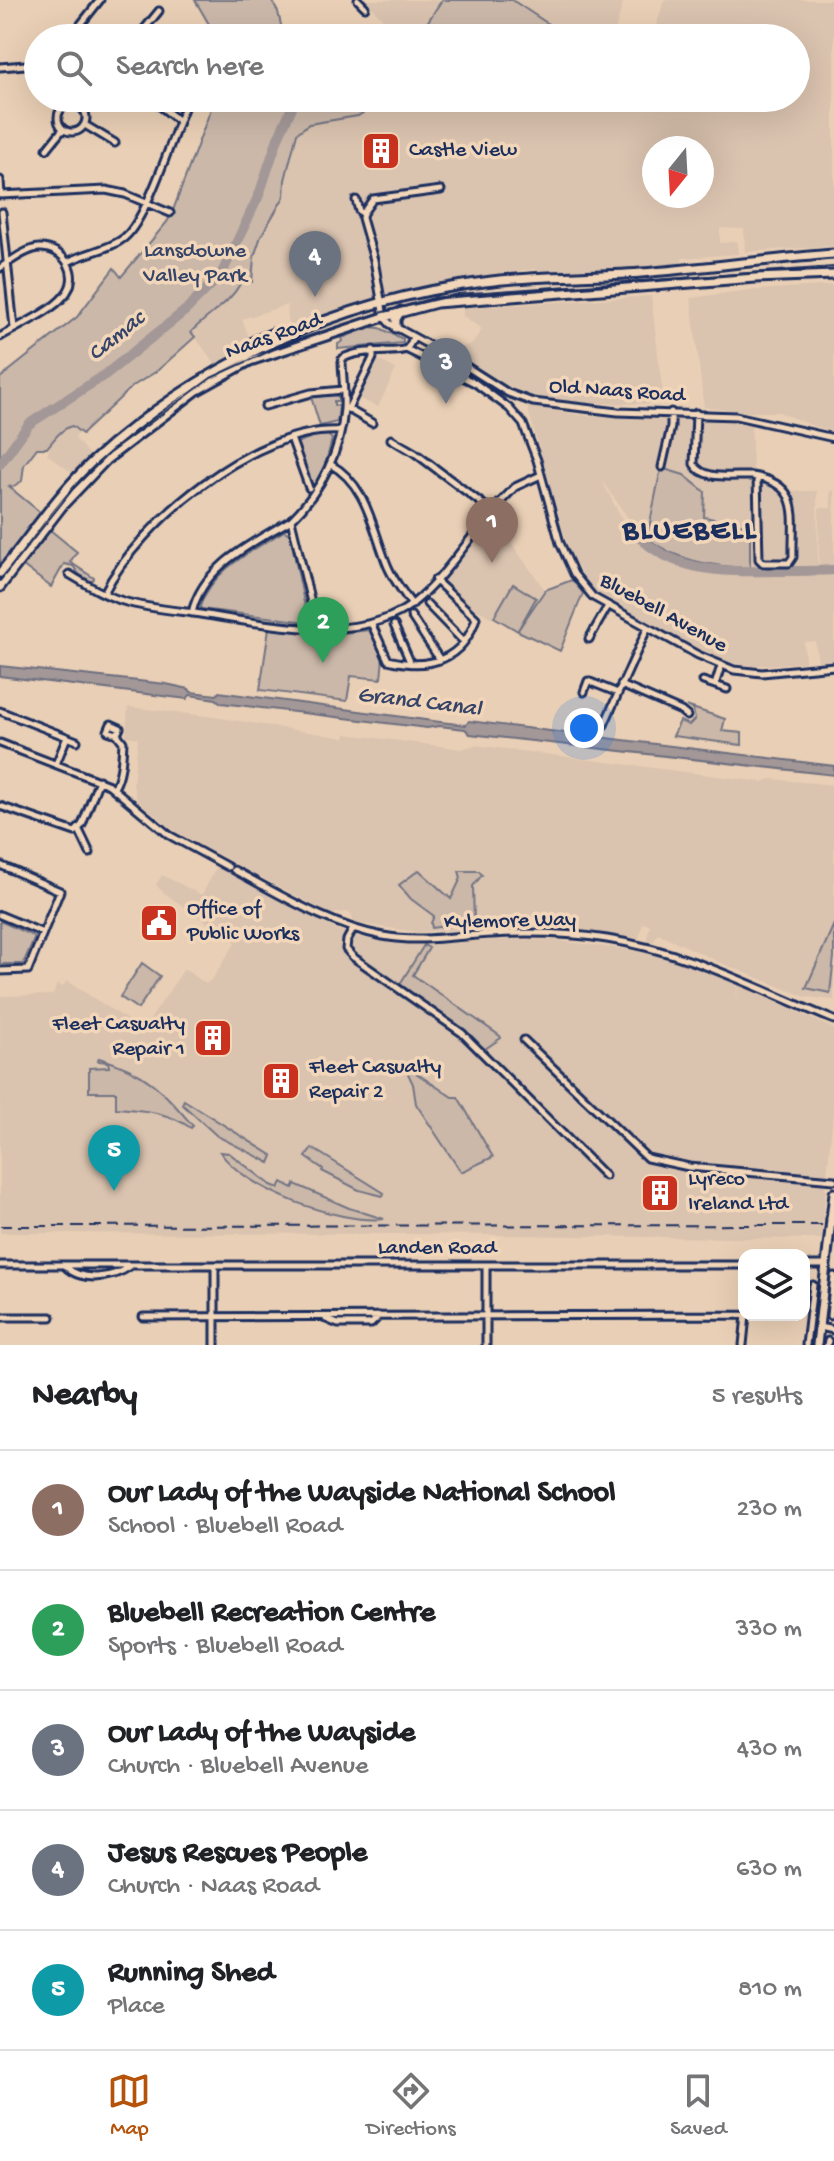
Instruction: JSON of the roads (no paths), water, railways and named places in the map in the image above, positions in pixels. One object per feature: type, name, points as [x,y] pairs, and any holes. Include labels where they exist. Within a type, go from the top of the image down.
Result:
[{"type":"main road","name":"Naas Road","points":[[0,573],[54,503],[92,462],[188,387],[223,366],[300,330],[381,303],[482,282],[663,271],[834,254]]},
{"type":"main road","name":"Naas Road","points":[[0,587],[93,472],[193,393],[254,360],[401,311],[436,303],[755,278],[834,275]]},
{"type":"main road","points":[[396,328],[396,319],[401,311]]},
{"type":"main road","points":[[817,1345],[826,1265],[831,1250],[829,1236],[834,1193]]},
{"type":"street","points":[[81,24],[100,0]]},
{"type":"street","points":[[358,0],[365,7]]},
{"type":"street","points":[[148,24],[159,11]]},
{"type":"street","points":[[0,67],[24,65]]},
{"type":"street","points":[[61,112],[58,120],[63,129],[75,132],[85,125],[84,112]]},
{"type":"street","points":[[168,112],[179,121]]},
{"type":"street","points":[[68,262],[124,238],[137,225],[183,112]]},
{"type":"street","points":[[85,125],[115,143]]},
{"type":"street","points":[[47,149],[63,129]]},
{"type":"street","points":[[0,180],[0,195],[106,190],[147,202],[170,213]]},
{"type":"street","points":[[384,317],[363,213],[373,199],[441,190]]},
{"type":"street","points":[[356,200],[359,211],[363,213]]},
{"type":"street","points":[[2,212],[3,266],[14,328]]},
{"type":"street","points":[[0,337],[65,296],[71,281],[68,262],[52,250],[38,248],[3,266]]},
{"type":"street","name":"Old Naas Road","points":[[384,317],[396,328],[508,393],[533,402],[618,412],[696,413],[754,419],[834,438]]},
{"type":"street","points":[[257,350],[254,340],[273,332]]},
{"type":"street","points":[[406,349],[413,337]]},
{"type":"street","name":"Bluebell Avenue","points":[[343,390],[344,356],[373,350],[406,349],[463,376],[495,396],[523,424],[556,531],[574,574],[586,591],[647,629],[721,666],[753,673],[834,666]]},
{"type":"street","points":[[192,613],[201,586],[215,572],[234,556],[291,520],[315,494],[330,464],[346,409],[373,358],[373,350]]},
{"type":"street","points":[[463,376],[469,368]]},
{"type":"street","points":[[265,406],[311,393],[343,390],[346,409]]},
{"type":"street","points":[[346,409],[372,423]]},
{"type":"street","points":[[662,467],[671,427],[671,412]]},
{"type":"street","points":[[696,413],[694,464],[697,470],[706,474],[757,477],[778,483],[791,500],[793,557],[789,563],[763,563],[759,560],[757,477]]},
{"type":"street","points":[[104,593],[124,559],[166,516],[232,466],[291,438],[314,431],[340,431]]},
{"type":"street","points":[[291,438],[309,488]]},
{"type":"street","points":[[391,439],[415,453],[492,511]]},
{"type":"street","points":[[330,464],[343,472],[360,492],[388,567],[412,605]]},
{"type":"street","points":[[69,574],[104,593],[138,605],[314,627],[338,628],[371,623],[412,605],[515,487],[541,475]]},
{"type":"street","points":[[291,520],[314,627]]},
{"type":"street","points":[[371,623],[387,659],[424,665],[440,660],[464,642],[476,621],[475,615],[435,580]]},
{"type":"street","points":[[427,604],[464,642]]},
{"type":"street","points":[[589,639],[608,606]]},
{"type":"street","points":[[411,616],[440,660]]},
{"type":"street","points":[[394,625],[411,664]]},
{"type":"street","points":[[604,725],[647,629]]},
{"type":"street","points":[[715,685],[721,666]]},
{"type":"street","points":[[584,692],[588,681],[618,693]]},
{"type":"street","points":[[703,681],[727,689]]},
{"type":"street","points":[[621,685],[687,716]]},
{"type":"street","points":[[0,711],[77,741]]},
{"type":"street","points":[[114,788],[118,781],[123,742],[117,734]]},
{"type":"street","points":[[56,764],[67,737]]},
{"type":"street","name":"Kylemore Way","points":[[0,743],[99,780],[114,788],[169,835],[353,929],[407,939],[526,933],[620,941],[713,967],[834,1020]]},
{"type":"street","points":[[90,853],[79,830],[99,780]]},
{"type":"street","points":[[0,806],[70,831],[79,830]]},
{"type":"street","points":[[0,865],[60,891],[27,970],[0,971]]},
{"type":"street","points":[[0,915],[43,933]]},
{"type":"street","points":[[353,929],[346,949],[353,957],[462,1033],[605,1176]]},
{"type":"street","points":[[524,1040],[647,1158],[689,1167],[834,1180]]},
{"type":"street","name":"Landen Road","points":[[0,1265],[738,1265]]},
{"type":"street","name":"Landen Road","points":[[64,1265],[75,1273],[97,1277],[121,1273],[130,1266]]},
{"type":"street","points":[[215,1265],[215,1345]]},
{"type":"street","points":[[486,1265],[486,1345]]},
{"type":"street","points":[[810,1265],[826,1265]]},
{"type":"street","points":[[830,1316],[834,1276]]},
{"type":"street","points":[[806,1345],[813,1285]]},
{"type":"street","points":[[821,1306],[831,1307]]},
{"type":"street","points":[[143,1317],[738,1315]]},
{"type":"street","points":[[0,1317],[51,1317]]},
{"type":"street","points":[[743,1345],[745,1321]]},
{"type":"street","points":[[819,1327],[834,1330]]},
{"type":"waterway","name":"Camac","points":[[0,464],[29,424],[106,374],[186,310],[223,271],[259,195],[290,112]]},
{"type":"waterway","name":"Camac","points":[[630,526],[644,542],[661,553],[697,567],[737,571],[834,570]]},
{"type":"tram line","points":[[0,581],[73,489],[108,454],[211,378],[272,350],[383,312],[458,294],[834,267]]},
{"type":"railway","points":[[0,1226],[834,1225]]},
{"type":"place","name":"Castle View","points":[[381,151]]},
{"type":"place","name":"Jesus Rescues People","points":[[315,297]]},
{"type":"place","name":"Our Lady of the Wayside","points":[[446,404]]},
{"type":"place","name":"Our Lady of the Wayside National School","points":[[492,563]]},
{"type":"place","name":"Bluebell Recreation Centre","points":[[323,663]]},
{"type":"place","name":"Office of Public Works","points":[[159,923]]},
{"type":"place","name":"Fleet Casualty Repair 1","points":[[213,1038]]},
{"type":"place","name":"Fleet Casualty Repair 2","points":[[281,1081]]},
{"type":"place","name":"Running Shed","points":[[114,1191]]},
{"type":"place","name":"Lyreco Ireland Ltd","points":[[660,1193]]},
{"type":"district","name":"BLUEBELL","points":[[690,532]]},
{"type":"park label","name":"Lansdowne Valley Park","points":[[195,264]]},
{"type":"water label","name":"Grand Canal","points":[[419,703]]}]
